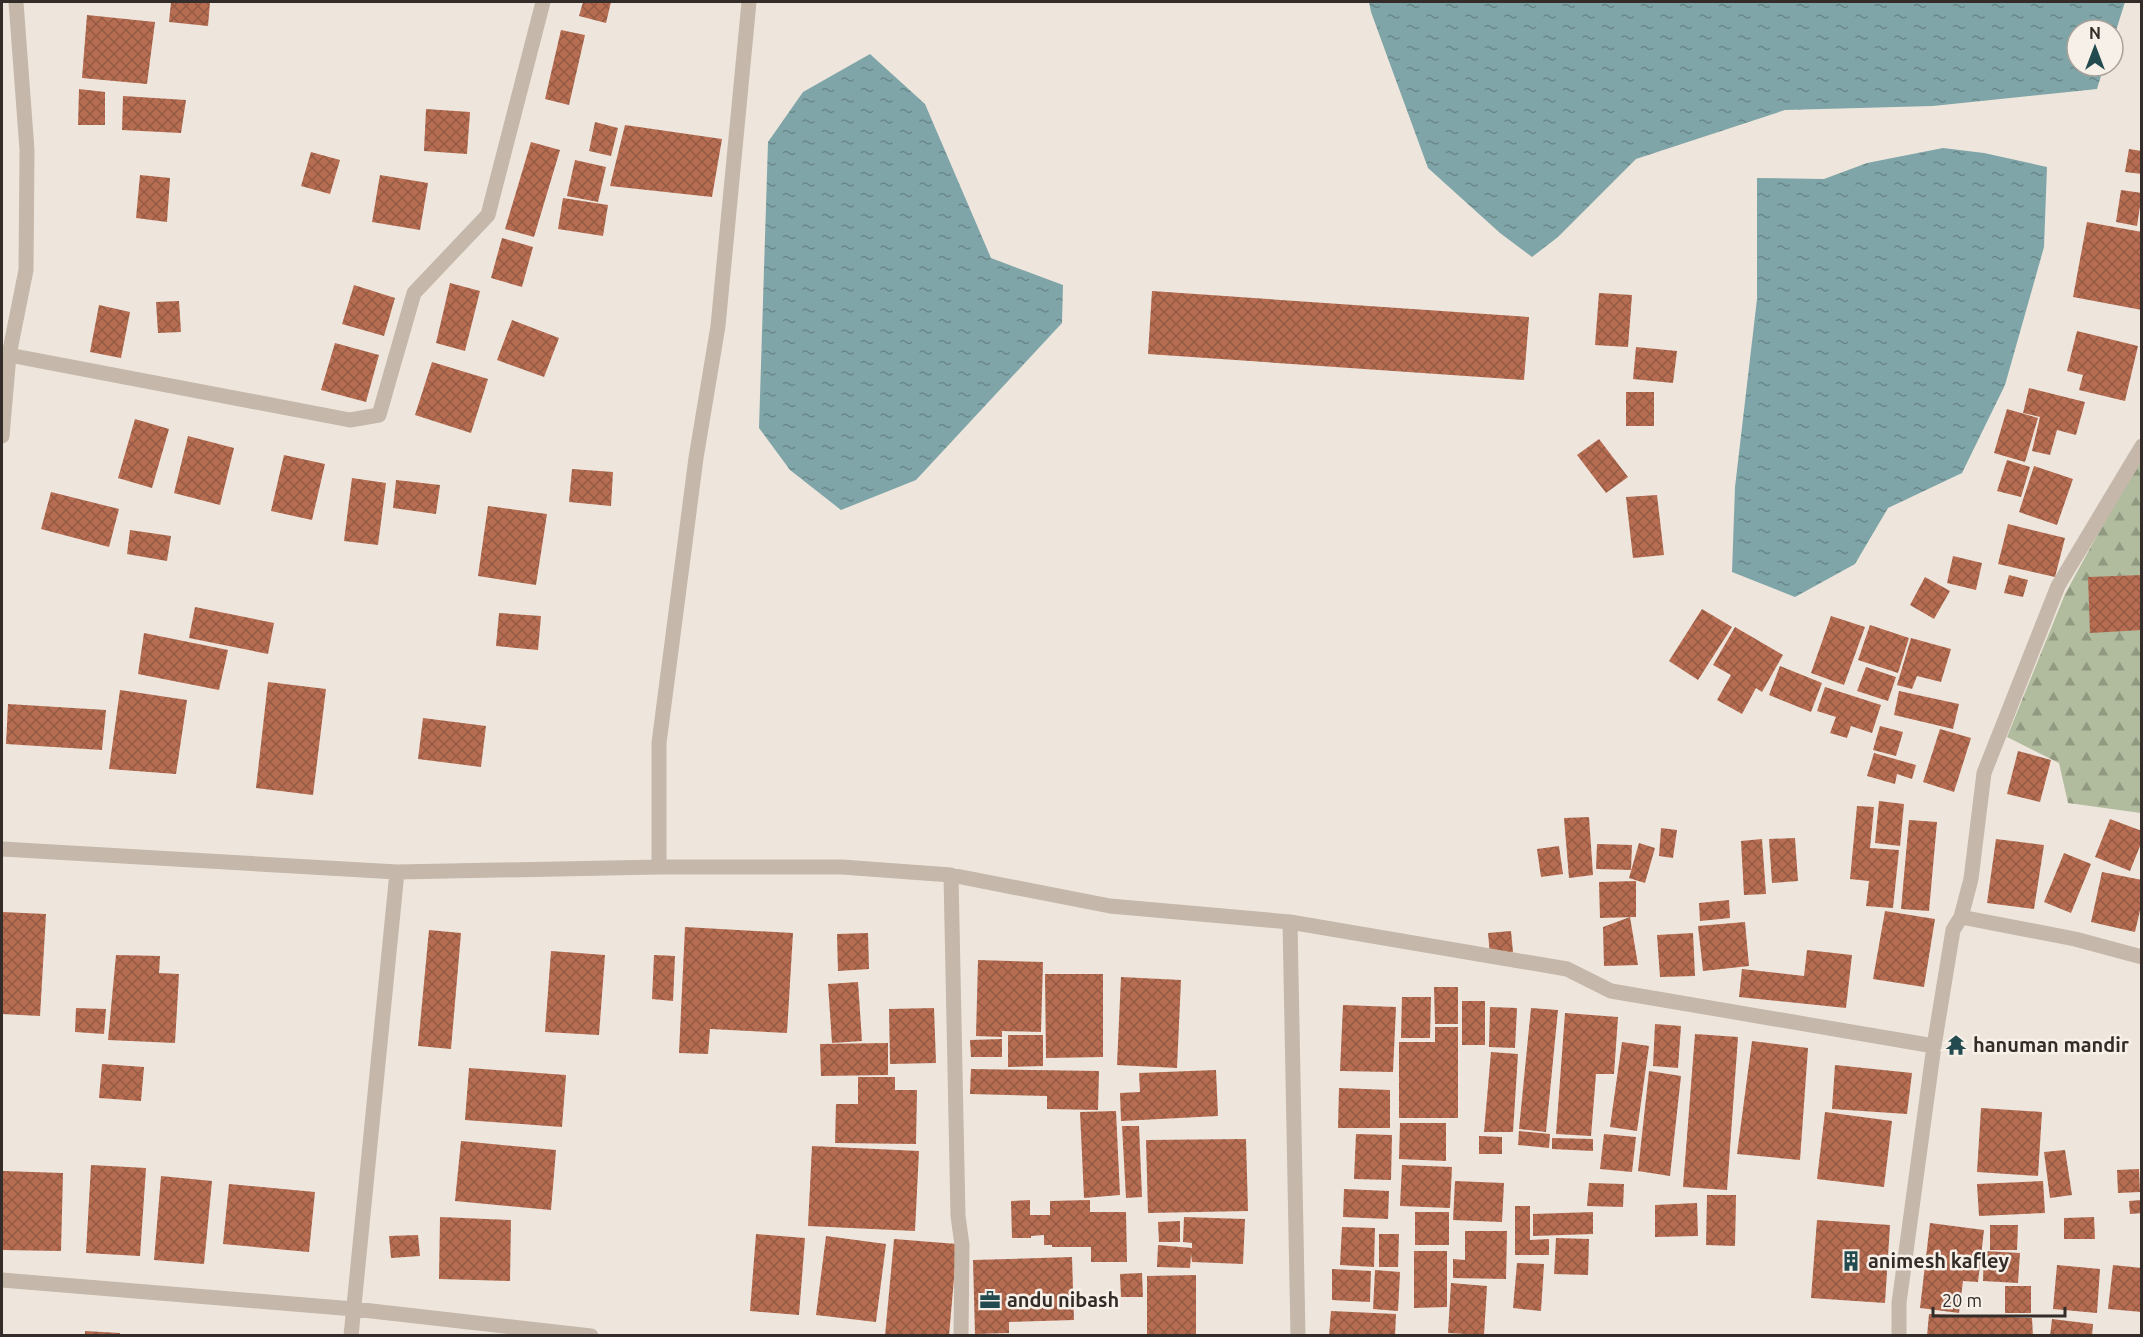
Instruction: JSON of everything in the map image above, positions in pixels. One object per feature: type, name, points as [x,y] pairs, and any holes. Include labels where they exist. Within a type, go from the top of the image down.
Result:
[{"type":"street","points":[[2,435],[9,355],[26,270],[27,150],[16,2]]},
{"type":"street","points":[[9,355],[350,420],[379,415],[414,294],[488,215],[543,2]]},
{"type":"street","points":[[659,867],[660,743],[696,458],[718,326],[749,2]]},
{"type":"street","points":[[1899,1335],[1899,1303],[1934,1046],[1953,930],[1961,917],[1971,879],[1984,773],[2058,586],[2142,446]]},
{"type":"street","points":[[2,849],[397,872],[659,867],[842,867],[951,875],[1110,906],[1290,922],[1567,969],[1611,991],[1934,1046]]},
{"type":"street","points":[[351,1335],[397,872]]},
{"type":"street","points":[[951,875],[958,1216],[962,1245],[961,1335]]},
{"type":"street","points":[[1961,917],[2075,939],[2142,957]]},
{"type":"street","points":[[1290,922],[1298,1335]]},
{"type":"street","points":[[2,1280],[354,1309],[591,1335]]},
{"type":"green space","points":[[2141,459],[2141,813],[2068,803],[2059,763],[2007,737],[2065,594]]},
{"type":"water","points":[[1369,2],[2125,2],[2120,18],[2065,18],[2065,78],[2100,78],[2097,89],[1933,106],[1785,110],[1636,159],[1558,237],[1532,257],[1500,233],[1428,168]]},
{"type":"water","points":[[870,54],[925,104],[991,258],[1063,285],[1062,323],[916,480],[841,510],[790,470],[759,428],[768,142],[803,92]]},
{"type":"water","points":[[1943,148],[1984,153],[2047,167],[2044,247],[2005,385],[1962,473],[1888,508],[1855,564],[1795,597],[1732,572],[1735,487],[1757,299],[1757,178],[1824,179],[1867,163]]},
{"type":"building","points":[[171,2],[210,2],[208,26],[169,22]]},
{"type":"building","points":[[583,2],[611,2],[606,23],[579,16]]},
{"type":"building","points":[[87,15],[155,22],[147,84],[82,78]]},
{"type":"building","points":[[561,30],[585,35],[569,105],[545,99]]},
{"type":"building","points":[[79,89],[105,92],[105,125],[78,125]]},
{"type":"building","points":[[123,96],[186,100],[181,133],[122,130]]},
{"type":"building","points":[[426,109],[470,112],[467,154],[424,151]]},
{"type":"building","points":[[595,122],[618,128],[611,156],[589,151]]},
{"type":"building","points":[[625,125],[722,139],[712,197],[610,186]]},
{"type":"building","points":[[531,142],[560,150],[534,237],[505,229]]},
{"type":"building","points":[[2129,149],[2142,151],[2142,174],[2125,172]]},
{"type":"building","points":[[311,152],[340,160],[330,194],[301,186]]},
{"type":"building","points":[[575,160],[606,167],[598,202],[567,196]]},
{"type":"building","points":[[140,175],[170,178],[167,222],[136,218]]},
{"type":"building","points":[[380,175],[428,183],[420,230],[372,222]]},
{"type":"building","points":[[2121,190],[2142,193],[2137,226],[2116,222]]},
{"type":"building","points":[[563,198],[608,205],[603,236],[558,229]]},
{"type":"building","points":[[2087,222],[2142,232],[2142,310],[2073,297]]},
{"type":"building","points":[[502,238],[533,247],[522,287],[491,278]]},
{"type":"building","points":[[450,283],[480,291],[465,351],[436,343]]},
{"type":"building","points":[[354,285],[395,298],[384,336],[342,324]]},
{"type":"building","points":[[1152,291],[1529,317],[1524,380],[1148,354]]},
{"type":"building","points":[[1599,293],[1632,295],[1628,347],[1595,345]]},
{"type":"building","points":[[179,301],[181,332],[158,333],[156,302]]},
{"type":"building","points":[[99,305],[130,312],[121,358],[90,352]]},
{"type":"building","points":[[512,320],[559,338],[544,377],[497,360]]},
{"type":"building","points":[[2077,331],[2138,346],[2125,401],[2079,390],[2083,375],[2067,371]]},
{"type":"building","points":[[335,343],[379,355],[366,402],[321,390]]},
{"type":"building","points":[[1636,347],[1677,351],[1673,383],[1633,379]]},
{"type":"building","points":[[432,362],[488,379],[471,433],[415,415]]},
{"type":"building","points":[[2029,388],[2085,402],[2076,435],[2057,430],[2050,455],[2032,451],[2040,417],[2023,413]]},
{"type":"building","points":[[1626,392],[1654,392],[1654,426],[1626,426]]},
{"type":"building","points":[[2007,409],[2038,418],[2025,462],[1994,453]]},
{"type":"building","points":[[135,419],[169,429],[152,488],[118,478]]},
{"type":"building","points":[[188,436],[234,448],[220,505],[174,493]]},
{"type":"building","points":[[1599,439],[1628,477],[1606,493],[1577,455]]},
{"type":"building","points":[[284,455],[325,464],[312,520],[271,511]]},
{"type":"building","points":[[2007,460],[2030,467],[2021,497],[1997,491]]},
{"type":"building","points":[[2034,466],[2073,479],[2057,525],[2019,512]]},
{"type":"building","points":[[572,469],[613,472],[611,506],[569,502]]},
{"type":"building","points":[[352,478],[386,483],[378,545],[344,541]]},
{"type":"building","points":[[396,480],[440,485],[436,514],[393,508]]},
{"type":"building","points":[[51,492],[119,509],[109,547],[41,529]]},
{"type":"building","points":[[1657,495],[1664,555],[1633,558],[1626,497]]},
{"type":"building","points":[[488,506],[547,514],[536,585],[478,576]]},
{"type":"building","points":[[2008,524],[2065,538],[2055,577],[1998,564]]},
{"type":"building","points":[[130,530],[171,536],[167,561],[127,554]]},
{"type":"building","points":[[1953,556],[1982,563],[1976,590],[1947,583]]},
{"type":"building","points":[[2009,575],[2028,580],[2023,597],[2004,593]]},
{"type":"building","points":[[2142,575],[2142,630],[2090,633],[2088,577]]},
{"type":"building","points":[[1925,577],[1950,591],[1934,619],[1910,605]]},
{"type":"building","points":[[195,607],[274,623],[268,654],[189,638]]},
{"type":"building","points":[[1702,609],[1732,627],[1698,680],[1669,661]]},
{"type":"building","points":[[499,613],[541,616],[538,650],[496,646]]},
{"type":"building","points":[[1831,616],[1865,627],[1844,685],[1811,673]]},
{"type":"building","points":[[1870,625],[1909,638],[1898,673],[1858,660]]},
{"type":"building","points":[[1735,627],[1783,655],[1762,692],[1756,688],[1742,714],[1717,700],[1731,675],[1713,665]]},
{"type":"building","points":[[144,633],[228,650],[219,690],[138,674]]},
{"type":"building","points":[[1911,638],[1951,649],[1941,682],[1917,676],[1912,689],[1897,685]]},
{"type":"building","points":[[1780,666],[1822,683],[1811,712],[1769,695]]},
{"type":"building","points":[[1866,667],[1896,677],[1888,701],[1857,691]]},
{"type":"building","points":[[268,682],[326,689],[313,795],[256,788]]},
{"type":"building","points":[[1825,687],[1881,705],[1872,733],[1851,726],[1847,738],[1830,733],[1836,717],[1817,711]]},
{"type":"building","points":[[120,690],[187,700],[176,774],[109,769]]},
{"type":"building","points":[[1899,691],[1959,704],[1953,729],[1894,715]]},
{"type":"building","points":[[8,704],[106,710],[102,750],[6,744]]},
{"type":"building","points":[[423,718],[486,726],[481,767],[418,759]]},
{"type":"building","points":[[1880,726],[1903,732],[1896,756],[1873,750]]},
{"type":"building","points":[[1940,729],[1971,738],[1954,792],[1923,782]]},
{"type":"building","points":[[2018,751],[2051,760],[2040,802],[2007,794]]},
{"type":"building","points":[[1874,753],[1916,765],[1912,779],[1897,774],[1895,784],[1867,776]]},
{"type":"building","points":[[1879,801],[1904,804],[1900,846],[1875,843]]},
{"type":"building","points":[[1857,806],[1874,807],[1870,848],[1899,850],[1893,908],[1866,906],[1869,881],[1850,879]]},
{"type":"building","points":[[1589,817],[1593,875],[1569,878],[1564,818]]},
{"type":"building","points":[[2110,819],[2142,831],[2142,841],[2130,871],[2095,857]]},
{"type":"building","points":[[1909,820],[1937,822],[1929,911],[1901,909]]},
{"type":"building","points":[[1661,828],[1677,830],[1673,858],[1659,856]]},
{"type":"building","points":[[1795,838],[1798,881],[1772,883],[1769,839]]},
{"type":"building","points":[[1762,839],[1766,894],[1744,895],[1741,841]]},
{"type":"building","points":[[1996,839],[2044,845],[2034,909],[1987,903]]},
{"type":"building","points":[[1639,843],[1655,848],[1645,883],[1629,878]]},
{"type":"building","points":[[1597,844],[1632,845],[1631,870],[1596,869]]},
{"type":"building","points":[[1559,846],[1563,874],[1541,877],[1537,849]]},
{"type":"building","points":[[2064,853],[2091,864],[2071,913],[2044,902]]},
{"type":"building","points":[[2102,872],[2142,880],[2142,902],[2135,932],[2091,922]]},
{"type":"building","points":[[1636,881],[1636,917],[1600,918],[1599,882]]},
{"type":"building","points":[[1729,900],[1730,918],[1700,921],[1699,903]]},
{"type":"building","points":[[1885,911],[1935,919],[1924,987],[1873,979]]},
{"type":"building","points":[[2,912],[46,914],[40,1016],[2,1014]]},
{"type":"building","points":[[1630,917],[1638,965],[1604,966],[1603,927]]},
{"type":"building","points":[[1745,922],[1749,966],[1703,971],[1698,926]]},
{"type":"building","points":[[685,927],[793,933],[787,1033],[710,1029],[708,1054],[679,1053]]},
{"type":"building","points":[[429,930],[461,933],[451,1049],[418,1046]]},
{"type":"building","points":[[1511,931],[1513,952],[1490,955],[1488,933]]},
{"type":"building","points":[[868,933],[869,969],[838,971],[837,934]]},
{"type":"building","points":[[1693,933],[1695,976],[1660,977],[1657,935]]},
{"type":"building","points":[[1807,950],[1852,955],[1846,1008],[1739,997],[1742,969],[1804,976]]},
{"type":"building","points":[[551,951],[605,955],[599,1035],[545,1032]]},
{"type":"building","points":[[116,955],[160,956],[159,973],[179,974],[175,1043],[108,1040]]},
{"type":"building","points":[[654,955],[675,956],[673,1001],[652,999]]},
{"type":"building","points":[[978,960],[1043,962],[1041,1032],[1002,1031],[1002,1037],[976,1036]]},
{"type":"building","points":[[1045,974],[1103,974],[1103,1057],[1046,1058]]},
{"type":"building","points":[[1121,977],[1181,980],[1177,1068],[1117,1065]]},
{"type":"building","points":[[858,982],[862,1041],[832,1043],[828,984]]},
{"type":"building","points":[[1434,987],[1458,987],[1458,1024],[1435,1024]]},
{"type":"building","points":[[1402,997],[1431,997],[1430,1038],[1401,1038]]},
{"type":"building","points":[[1462,1001],[1485,1001],[1485,1045],[1462,1045]]},
{"type":"building","points":[[1343,1005],[1396,1007],[1393,1072],[1340,1071]]},
{"type":"building","points":[[1490,1007],[1517,1008],[1515,1048],[1489,1047]]},
{"type":"building","points":[[76,1008],[106,1009],[104,1034],[75,1032]]},
{"type":"building","points":[[934,1008],[936,1063],[890,1064],[889,1009]]},
{"type":"building","points":[[1531,1008],[1558,1010],[1546,1132],[1519,1129]]},
{"type":"building","points":[[1565,1013],[1618,1017],[1614,1074],[1596,1074],[1591,1136],[1556,1134]]},
{"type":"building","points":[[1655,1024],[1681,1026],[1678,1068],[1653,1066]]},
{"type":"building","points":[[1435,1027],[1458,1027],[1458,1118],[1399,1118],[1399,1042],[1435,1042]]},
{"type":"building","points":[[1695,1034],[1738,1037],[1727,1190],[1683,1187]]},
{"type":"building","points":[[1008,1035],[1043,1035],[1043,1066],[1008,1067]]},
{"type":"building","name":"hanuman mandir","points":[[1951,1038],[1962,1041],[1961,1052],[1949,1050]]},
{"type":"building","points":[[1002,1039],[1002,1057],[971,1057],[970,1040]]},
{"type":"building","points":[[1752,1041],[1808,1048],[1800,1160],[1737,1154]]},
{"type":"building","points":[[1622,1042],[1649,1046],[1637,1131],[1610,1127]]},
{"type":"building","points":[[888,1043],[888,1075],[821,1076],[820,1044]]},
{"type":"building","points":[[1491,1052],[1518,1054],[1513,1132],[1484,1132]]},
{"type":"building","points":[[102,1064],[144,1067],[141,1101],[99,1098]]},
{"type":"building","points":[[1835,1065],[1912,1073],[1907,1114],[1832,1109]]},
{"type":"building","points":[[469,1068],[566,1075],[562,1127],[465,1120]]},
{"type":"building","points":[[971,1069],[1099,1071],[1098,1110],[1047,1109],[1047,1096],[970,1094]]},
{"type":"building","points":[[1216,1070],[1218,1116],[1121,1121],[1120,1093],[1140,1092],[1139,1073]]},
{"type":"building","points":[[1649,1071],[1681,1076],[1670,1176],[1638,1171]]},
{"type":"building","points":[[858,1077],[895,1077],[895,1090],[917,1090],[916,1144],[835,1143],[836,1104],[858,1104]]},
{"type":"building","points":[[1339,1088],[1390,1090],[1390,1128],[1338,1128]]},
{"type":"building","points":[[1981,1108],[2042,1112],[2038,1176],[1977,1172]]},
{"type":"building","points":[[1116,1111],[1120,1195],[1084,1198],[1080,1112]]},
{"type":"building","points":[[1825,1112],[1892,1121],[1884,1187],[1817,1179]]},
{"type":"building","points":[[1400,1123],[1446,1123],[1446,1161],[1399,1159]]},
{"type":"building","points":[[1122,1126],[1139,1126],[1142,1197],[1126,1198]]},
{"type":"building","points":[[1519,1131],[1550,1134],[1549,1148],[1518,1145]]},
{"type":"building","points":[[1356,1134],[1392,1135],[1391,1180],[1354,1179]]},
{"type":"building","points":[[1604,1134],[1636,1137],[1632,1172],[1600,1169]]},
{"type":"building","points":[[1479,1136],[1502,1137],[1502,1154],[1479,1154]]},
{"type":"building","points":[[1552,1138],[1593,1139],[1593,1151],[1552,1149]]},
{"type":"building","points":[[1246,1139],[1248,1211],[1148,1213],[1146,1140]]},
{"type":"building","points":[[461,1141],[556,1150],[551,1210],[455,1201]]},
{"type":"building","points":[[812,1146],[919,1151],[915,1231],[808,1226]]},
{"type":"building","points":[[2065,1150],[2072,1195],[2050,1198],[2044,1152]]},
{"type":"building","points":[[91,1165],[146,1168],[140,1256],[86,1253]]},
{"type":"building","points":[[1402,1165],[1452,1167],[1450,1208],[1400,1206]]},
{"type":"building","points":[[2139,1169],[2140,1192],[2118,1193],[2117,1170]]},
{"type":"building","points":[[3,1171],[63,1173],[61,1251],[2,1250]]},
{"type":"building","points":[[161,1176],[212,1181],[204,1264],[154,1260]]},
{"type":"building","points":[[1455,1181],[1504,1183],[1502,1222],[1453,1220]]},
{"type":"building","points":[[2043,1181],[2045,1213],[1979,1216],[1977,1184]]},
{"type":"building","points":[[1589,1183],[1624,1184],[1623,1207],[1587,1206]]},
{"type":"building","points":[[229,1184],[315,1192],[309,1252],[223,1244]]},
{"type":"building","points":[[1344,1189],[1389,1191],[1388,1219],[1343,1217]]},
{"type":"building","points":[[1707,1195],[1736,1195],[1735,1246],[1706,1245]]},
{"type":"building","points":[[1030,1200],[1030,1215],[1050,1215],[1050,1201],[1090,1200],[1090,1212],[1126,1212],[1127,1262],[1091,1262],[1091,1247],[1044,1245],[1044,1235],[1012,1238],[1011,1201]]},
{"type":"building","points":[[2142,1200],[2142,1213],[2130,1214],[2129,1201]]},
{"type":"building","points":[[1697,1203],[1698,1236],[1655,1237],[1655,1205]]},
{"type":"building","points":[[1515,1206],[1530,1206],[1530,1240],[1549,1239],[1549,1255],[1515,1255]]},
{"type":"building","points":[[1415,1212],[1449,1212],[1449,1245],[1415,1245]]},
{"type":"building","points":[[1593,1212],[1593,1234],[1533,1236],[1533,1214]]},
{"type":"building","points":[[440,1217],[511,1220],[510,1281],[439,1279]]},
{"type":"building","points":[[1184,1217],[1245,1219],[1243,1264],[1192,1262],[1191,1254],[1190,1268],[1157,1267],[1158,1245],[1192,1248],[1192,1243],[1183,1242]]},
{"type":"building","points":[[2094,1217],[2095,1239],[2064,1239],[2064,1218]]},
{"type":"building","name":"animesh kafley","points":[[1817,1220],[1890,1225],[1885,1303],[1811,1298]]},
{"type":"building","points":[[1180,1221],[1180,1242],[1159,1242],[1158,1222]]},
{"type":"building","points":[[1930,1223],[1984,1230],[1978,1282],[1963,1281],[1959,1313],[1920,1308]]},
{"type":"building","points":[[1990,1225],[2018,1225],[2017,1250],[1990,1250]]},
{"type":"building","points":[[1342,1227],[1375,1228],[1374,1267],[1340,1265]]},
{"type":"building","points":[[1465,1231],[1507,1231],[1506,1279],[1453,1278],[1453,1259],[1465,1260]]},
{"type":"building","points":[[756,1234],[805,1238],[799,1315],[750,1311]]},
{"type":"building","points":[[1379,1234],[1399,1234],[1398,1267],[1379,1267]]},
{"type":"building","points":[[418,1235],[420,1256],[391,1258],[389,1236]]},
{"type":"building","points":[[826,1236],[886,1244],[876,1322],[816,1315]]},
{"type":"building","points":[[1556,1238],[1589,1239],[1588,1275],[1554,1274]]},
{"type":"building","points":[[894,1239],[957,1244],[949,1336],[885,1336]]},
{"type":"building","points":[[1414,1251],[1447,1251],[1447,1307],[1414,1308]]},
{"type":"building","points":[[1984,1251],[2020,1253],[2018,1283],[1983,1281]]},
{"type":"building","points":[[1072,1257],[1074,1320],[1009,1322],[1009,1333],[975,1334],[973,1260]]},
{"type":"building","points":[[1517,1263],[1544,1264],[1541,1311],[1513,1308]]},
{"type":"building","points":[[2057,1265],[2100,1269],[2097,1313],[2053,1309]]},
{"type":"building","points":[[2113,1265],[2142,1268],[2142,1312],[2108,1309]]},
{"type":"building","points":[[1332,1269],[1371,1271],[1370,1302],[1332,1300]]},
{"type":"building","points":[[1375,1270],[1400,1272],[1398,1311],[1373,1309]]},
{"type":"building","points":[[1142,1273],[1143,1297],[1121,1297],[1120,1274]]},
{"type":"building","points":[[1196,1275],[1196,1336],[1147,1336],[1147,1276]]},
{"type":"building","points":[[1451,1283],[1487,1286],[1484,1335],[1448,1333]]},
{"type":"building","points":[[2005,1286],[2031,1286],[2031,1313],[2005,1313]]},
{"type":"building","points":[[1331,1311],[1396,1314],[1395,1336],[1329,1336]]},
{"type":"building","points":[[1929,1314],[2032,1318],[2033,1336],[1927,1336]]},
{"type":"building","points":[[2052,1319],[2093,1324],[2092,1336],[2050,1336]]},
{"type":"building","points":[[85,1331],[120,1333],[120,1336],[85,1336]]},
{"type":"place","name":"hanuman mandir","points":[[1956,1045]]},
{"type":"place","name":"animesh kafley","points":[[1851,1261]]},
{"type":"place","name":"andu nibash","points":[[990,1300]]}]
